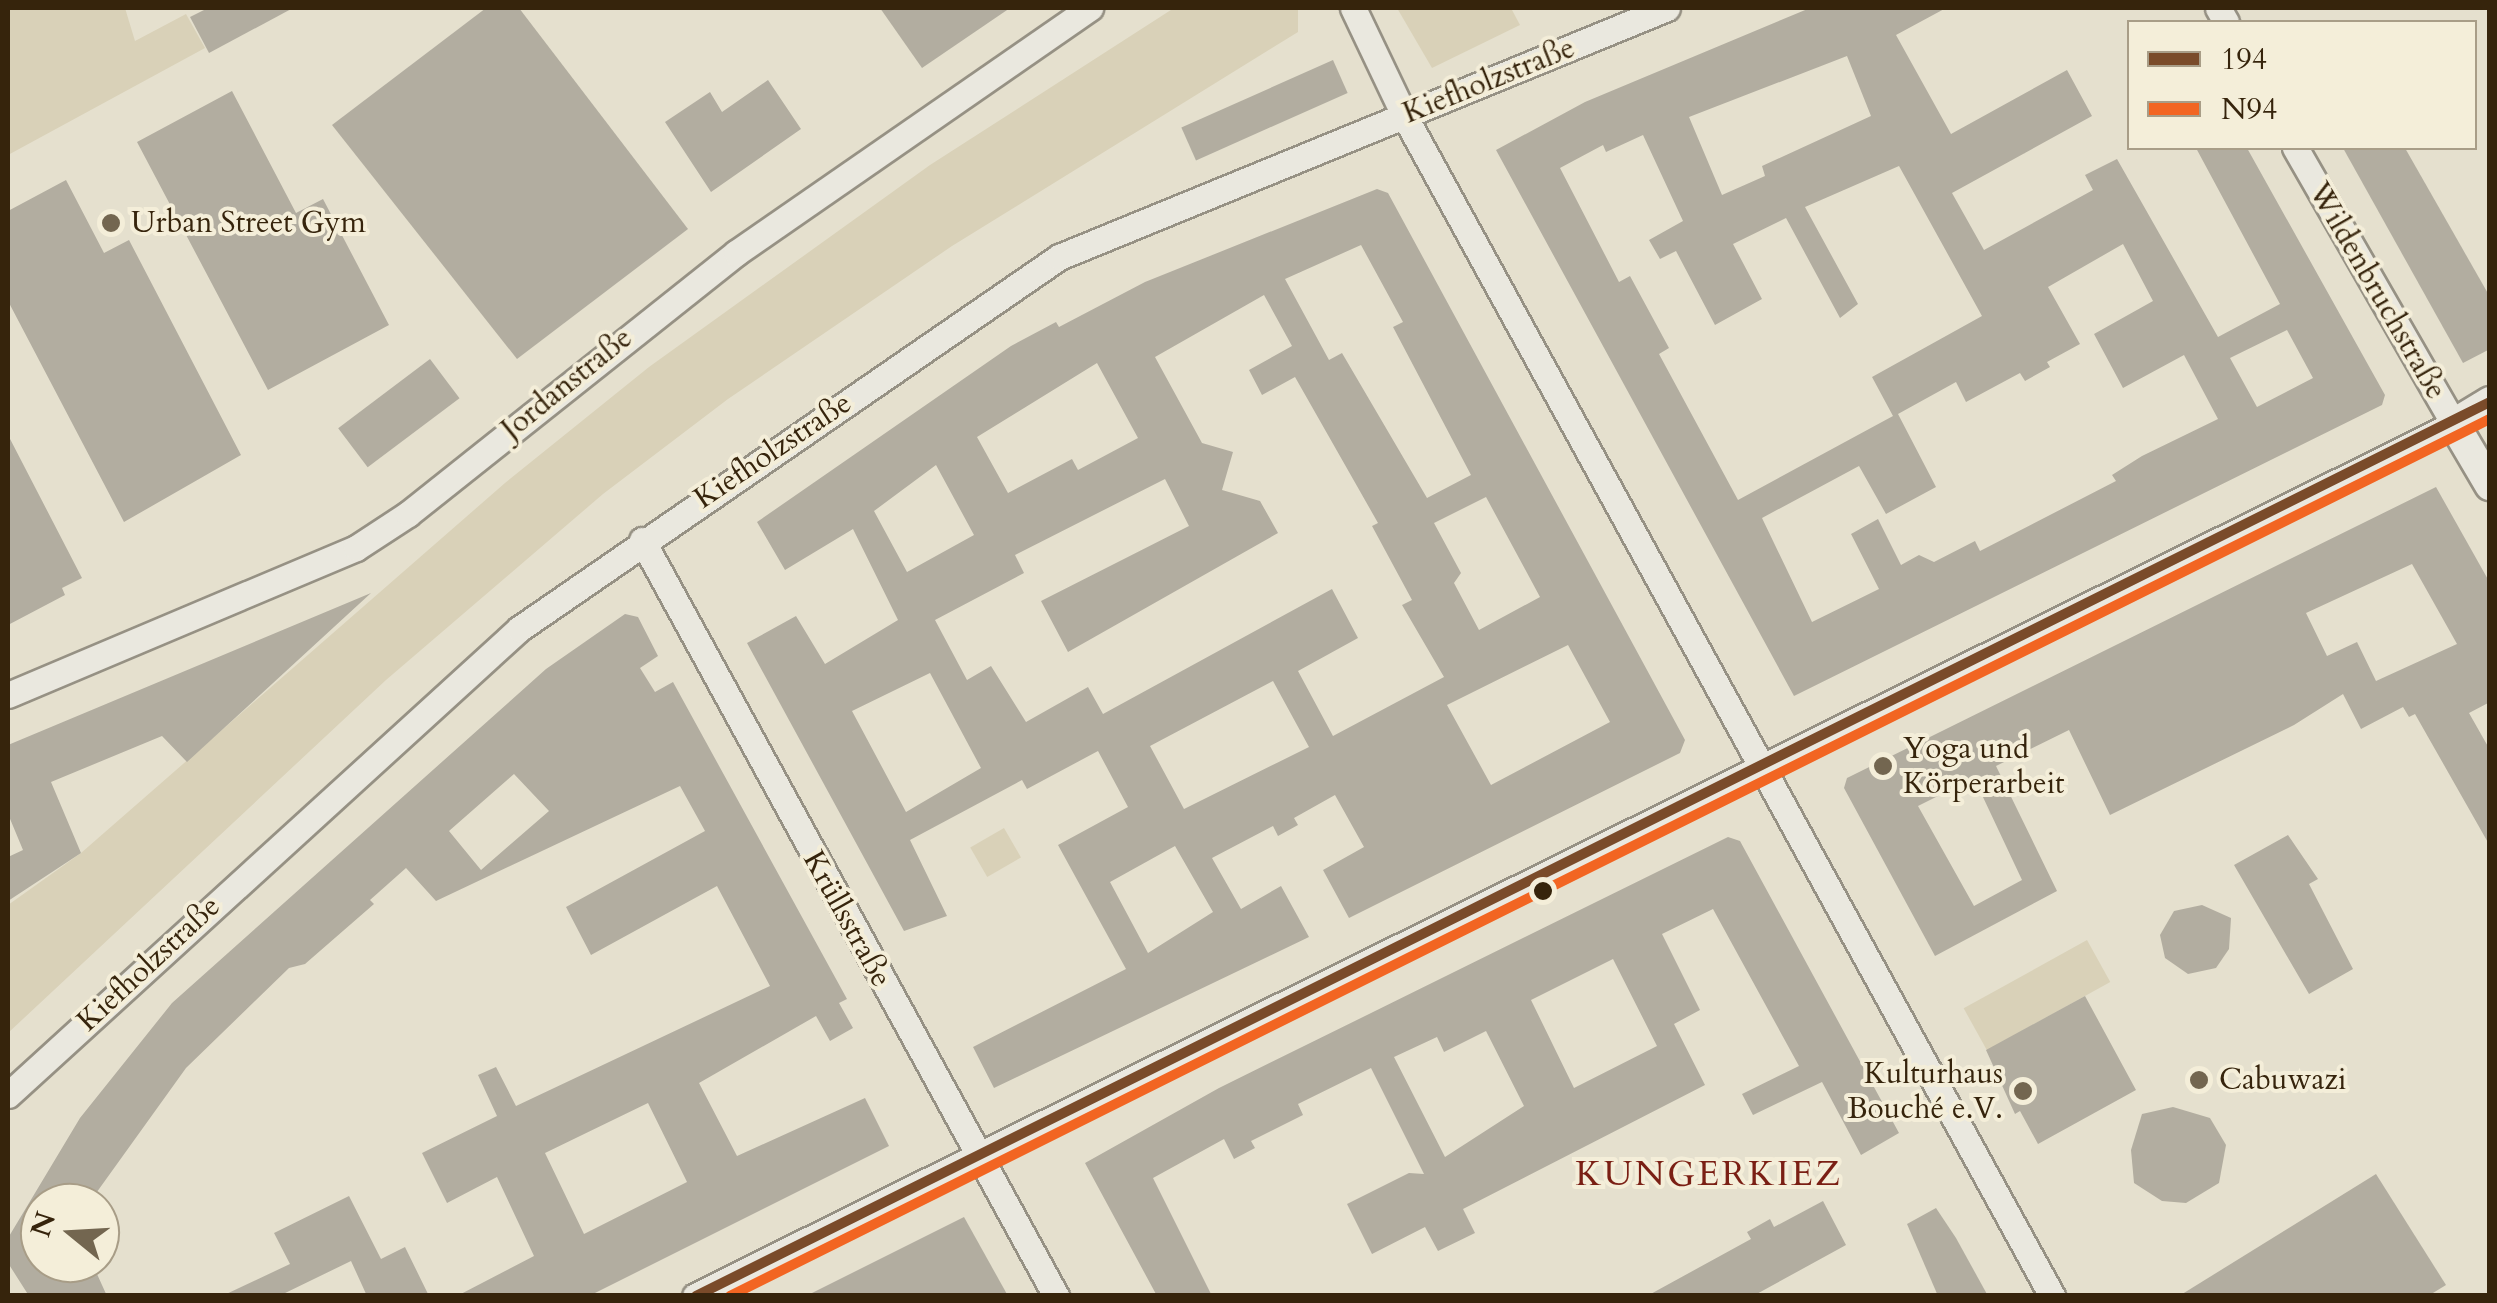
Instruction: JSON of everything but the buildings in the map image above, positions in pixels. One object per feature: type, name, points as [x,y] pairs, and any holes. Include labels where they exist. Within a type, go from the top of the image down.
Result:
[{"type":"street","name":"Jordanstraße","points":[[8,695],[307,572],[369,539],[722,264],[1090,8]]},
{"type":"street","points":[[1353,8],[1405,117],[1760,765],[1779,789],[2052,1296]]},
{"type":"street","name":"Kiefholzstraße","points":[[8,1096],[519,628],[1058,257],[1667,8]]},
{"type":"street","name":"Wildenbruchstraße","points":[[2297,150],[2490,486]]},
{"type":"street","points":[[695,1296],[2454,424],[2490,402]]},
{"type":"street","name":"Krüllsstraße","points":[[642,540],[1056,1296]]},
{"type":"shaded area","points":[[8,8],[125,8],[135,41],[186,14],[205,48],[8,155]]},
{"type":"shaded area","points":[[1174,8],[1298,8],[1298,32],[952,246],[728,399],[603,494],[386,680],[8,1033],[8,905],[81,853],[505,483],[649,367],[930,165]]},
{"type":"shaded area","points":[[1397,8],[1511,8],[1520,25],[1432,68]]},
{"type":"shaded area","points":[[1004,828],[1021,857],[987,877],[970,848]]},
{"type":"shaded area","points":[[2087,940],[2110,982],[1987,1050],[1964,1008]]},
{"type":"transit line","name":"194","points":[[696,1296],[2490,402]]},
{"type":"transit line","name":"N94","points":[[730,1296],[2490,419]]},
{"type":"place","name":"Urban Street Gym","points":[[111,223]]},
{"type":"place","name":"Yoga und Körperarbeit","points":[[1883,766]]},
{"type":"place","name":"Cabuwazi","points":[[2199,1080]]},
{"type":"place","name":"Kulturhaus Bouché e.V.","points":[[2023,1091]]},
{"type":"district","name":"KUNGERKIEZ","points":[[1709,1174]]}]
